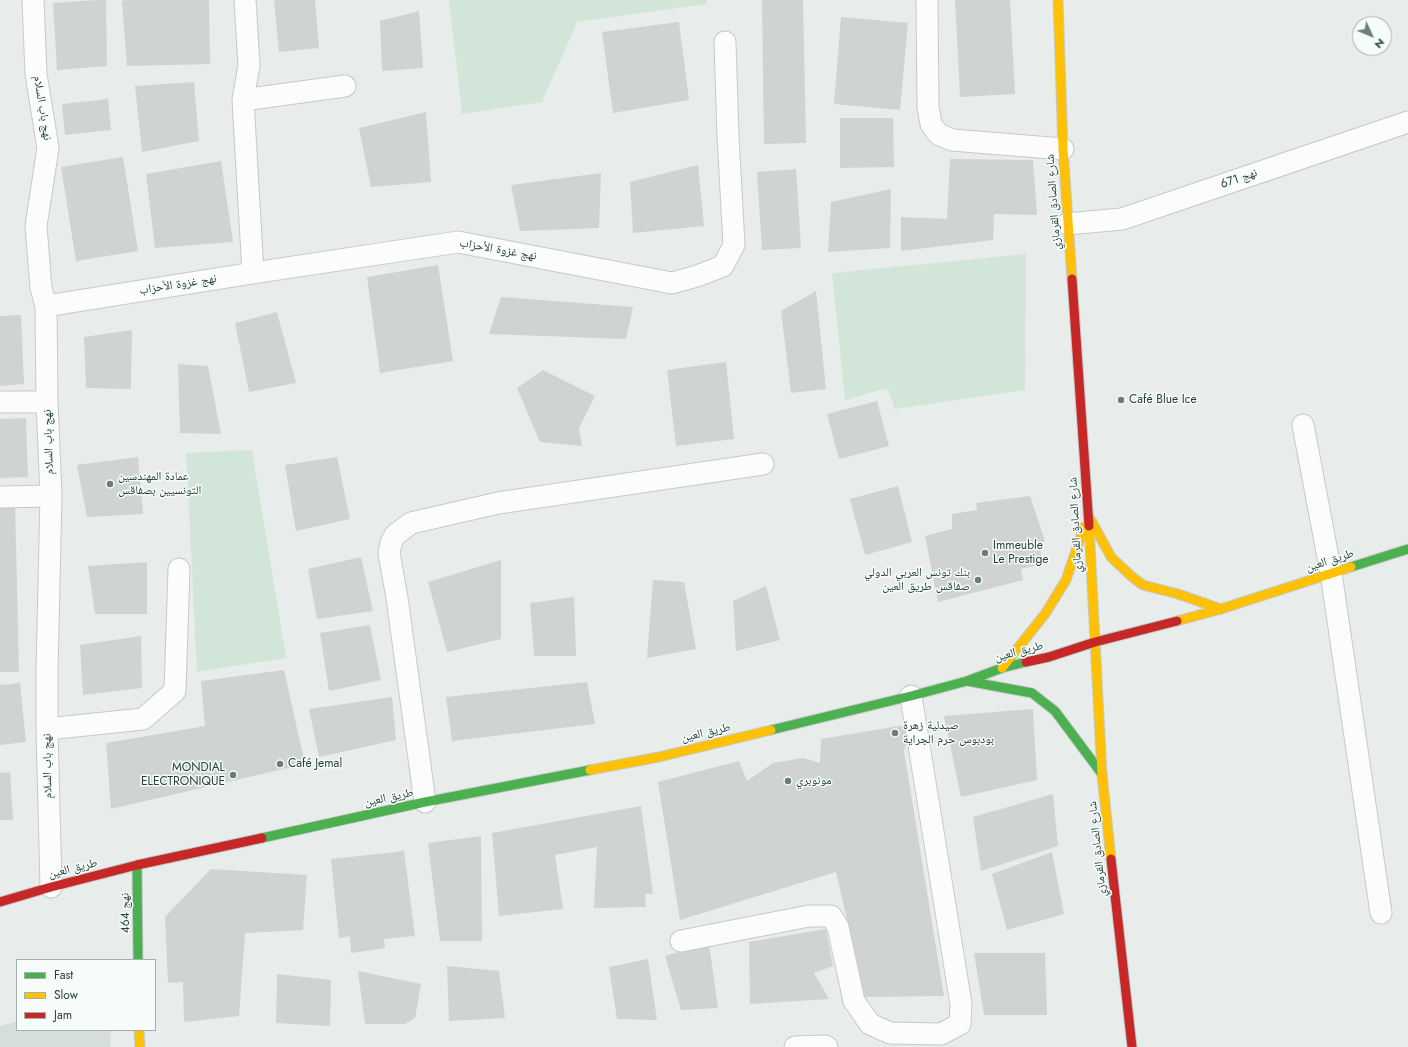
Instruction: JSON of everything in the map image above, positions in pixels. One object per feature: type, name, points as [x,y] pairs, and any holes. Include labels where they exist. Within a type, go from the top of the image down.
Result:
[{"type":"main road","name":"شارع الصادق القرمازي","points":[[1058,0],[1067,224],[1088,515],[1102,774],[1132,1047]]},
{"type":"main road","points":[[1088,515],[1111,557],[1143,585],[1178,594],[1221,609]]},
{"type":"main road","points":[[1002,668],[1045,614],[1066,580],[1088,515]]},
{"type":"main road","name":"طريق العين","points":[[0,902],[137,865],[424,802],[659,757],[911,696],[967,681],[1002,668],[1049,657],[1095,642],[1221,609],[1408,549]]},
{"type":"main road","points":[[967,681],[1032,693],[1055,711],[1102,774]]},
{"type":"main road","name":"نهج 464","points":[[137,865],[138,959]]},
{"type":"main road","points":[[139,1031],[140,1047]]},
{"type":"street","name":"نهج باب السلام","points":[[33,0],[36,74],[48,148],[36,226],[41,288],[46,306],[47,402],[51,496],[47,729],[51,887]]},
{"type":"street","points":[[245,0],[249,65],[243,100],[253,272]]},
{"type":"street","points":[[927,0],[928,107],[931,124],[938,134],[952,140],[1063,149]]},
{"type":"street","name":"نهج غزوة الأحزاب","points":[[46,306],[253,272],[458,242],[672,283],[724,266],[734,244],[725,42]]},
{"type":"street","points":[[243,100],[345,86]]},
{"type":"street","name":"نهج 671","points":[[1067,224],[1122,219],[1408,122]]},
{"type":"street","points":[[0,402],[47,402]]},
{"type":"street","points":[[1303,425],[1331,573],[1381,913]]},
{"type":"street","points":[[424,802],[397,598],[389,553],[391,543],[395,535],[411,523],[498,503],[763,464]]},
{"type":"street","points":[[0,497],[51,496]]},
{"type":"street","points":[[47,729],[143,718],[175,690],[179,569]]},
{"type":"street","points":[[681,941],[809,916],[831,916],[838,927],[854,1001],[870,1024],[890,1033],[941,1034],[960,1024],[961,1004],[911,696]]},
{"type":"street","points":[[795,1047],[827,1047]]},
{"type":"shaded area","points":[[16,1022],[16,1031],[111,1031],[110,1047],[0,1047],[0,1026]]},
{"type":"green space","points":[[449,0],[707,0],[706,4],[577,22],[542,102],[462,114]]},
{"type":"green space","points":[[1026,254],[1025,390],[895,409],[887,388],[845,400],[832,273]]},
{"type":"green space","points":[[252,450],[286,658],[197,672],[186,453]]},
{"type":"building","points":[[106,0],[107,66],[57,70],[53,3]]},
{"type":"building","points":[[209,0],[210,64],[127,66],[122,1]]},
{"type":"building","points":[[274,0],[315,0],[319,48],[279,52]]},
{"type":"building","points":[[762,0],[803,0],[806,143],[764,144]]},
{"type":"building","points":[[955,0],[1010,0],[1015,94],[960,97]]},
{"type":"building","points":[[419,11],[423,68],[382,71],[380,21]]},
{"type":"building","points":[[841,17],[908,23],[900,110],[834,104]]},
{"type":"building","points":[[679,22],[689,100],[613,113],[602,32]]},
{"type":"building","points":[[194,82],[199,141],[142,152],[135,86]]},
{"type":"building","points":[[108,99],[111,130],[65,135],[62,104]]},
{"type":"building","points":[[426,112],[431,182],[371,187],[359,128]]},
{"type":"building","points":[[840,118],[893,118],[894,167],[840,168]]},
{"type":"building","points":[[123,157],[138,251],[76,261],[61,167]]},
{"type":"building","points":[[950,159],[1033,160],[1037,215],[994,214],[993,240],[901,251],[901,217],[947,219]]},
{"type":"building","points":[[221,161],[233,242],[155,248],[146,174]]},
{"type":"building","points":[[698,165],[704,226],[633,233],[630,182]]},
{"type":"building","points":[[796,169],[801,248],[762,250],[757,172]]},
{"type":"building","points":[[601,173],[599,228],[520,231],[511,185]]},
{"type":"building","points":[[891,189],[890,248],[828,252],[831,202]]},
{"type":"building","points":[[438,265],[453,361],[380,373],[367,277]]},
{"type":"building","points":[[816,291],[826,389],[791,393],[781,311]]},
{"type":"building","points":[[501,297],[633,307],[626,339],[489,334]]},
{"type":"building","points":[[277,312],[296,383],[249,392],[235,323]]},
{"type":"building","points":[[21,315],[24,384],[0,386],[0,316]]},
{"type":"building","points":[[132,330],[131,389],[86,388],[84,337]]},
{"type":"building","points":[[726,362],[734,439],[676,446],[667,370]]},
{"type":"building","points":[[178,364],[208,366],[221,434],[180,433]]},
{"type":"building","points":[[543,370],[595,396],[579,428],[582,446],[540,442],[517,388]]},
{"type":"building","points":[[877,401],[889,446],[839,459],[827,414]]},
{"type":"building","points":[[26,418],[28,477],[0,478],[0,419]]},
{"type":"building","points":[[138,457],[143,514],[87,517],[77,465]]},
{"type":"building","points":[[337,457],[350,519],[296,531],[285,465]]},
{"type":"building","points":[[898,486],[912,542],[865,555],[850,499]]},
{"type":"building","name":"Immeuble Le Prestige","points":[[1030,496],[1045,541],[1039,543],[1043,564],[1021,569],[1023,580],[938,602],[925,536],[952,529],[952,514],[977,510],[976,503]]},
{"type":"building","points":[[15,500],[19,672],[0,672],[0,501]]},
{"type":"building","points":[[361,557],[373,611],[317,619],[308,569]]},
{"type":"building","points":[[501,560],[501,639],[447,652],[428,582]]},
{"type":"building","points":[[147,562],[147,614],[95,614],[88,566]]},
{"type":"building","points":[[653,580],[684,582],[696,649],[647,658]]},
{"type":"building","points":[[766,586],[780,640],[736,651],[733,601]]},
{"type":"building","points":[[574,597],[576,656],[534,656],[530,603]]},
{"type":"building","points":[[370,625],[381,680],[329,691],[320,633]]},
{"type":"building","points":[[141,636],[142,688],[83,695],[80,645]]},
{"type":"building","points":[[284,670],[305,764],[111,809],[106,743],[205,726],[201,681]]},
{"type":"building","points":[[587,682],[595,724],[452,741],[446,697]]},
{"type":"building","points":[[20,683],[26,742],[0,745],[0,685]]},
{"type":"building","points":[[392,697],[396,740],[319,757],[309,709]]},
{"type":"building","points":[[1033,709],[1037,780],[961,797],[944,716]]},
{"type":"building","points":[[911,724],[904,751],[944,996],[865,997],[836,872],[680,920],[658,782],[739,761],[747,781],[773,763],[803,758],[820,763],[821,739]]},
{"type":"building","points":[[10,772],[13,820],[0,820],[0,773]]},
{"type":"building","points":[[1053,794],[1058,846],[981,871],[973,817]]},
{"type":"building","points":[[641,806],[653,894],[645,894],[646,907],[594,908],[597,847],[555,855],[563,909],[499,916],[492,833]]},
{"type":"building","points":[[481,836],[482,941],[440,941],[428,843]]},
{"type":"building","points":[[404,851],[415,936],[384,939],[385,948],[351,953],[350,936],[339,938],[331,859]]},
{"type":"building","points":[[1052,852],[1064,914],[1007,930],[992,874]]},
{"type":"building","points":[[211,869],[307,875],[303,930],[245,933],[239,1016],[184,1022],[183,982],[168,983],[165,917]]},
{"type":"building","points":[[826,929],[833,966],[814,973],[829,999],[750,1004],[749,942]]},
{"type":"building","points":[[709,943],[718,1008],[681,1010],[665,956]]},
{"type":"building","points":[[974,953],[1045,953],[1047,1015],[984,1015]]},
{"type":"building","points":[[648,959],[657,1020],[617,1019],[609,967]]},
{"type":"building","points":[[447,966],[499,971],[505,1018],[449,1021]]},
{"type":"building","points":[[358,971],[421,984],[415,1018],[405,1024],[365,1024]]},
{"type":"building","points":[[277,974],[331,980],[330,1026],[276,1023]]},
{"type":"traffic: fast","points":[[1351,567],[1408,549]]},
{"type":"traffic: fast","points":[[771,730],[911,696],[967,681],[1002,668],[1026,662]]},
{"type":"traffic: fast","points":[[967,681],[1032,693],[1055,711],[1102,774]]},
{"type":"traffic: fast","points":[[262,838],[425,802],[590,770]]},
{"type":"traffic: fast","points":[[137,865],[138,959]]},
{"type":"traffic: slow","points":[[1058,0],[1063,149],[1072,279]]},
{"type":"traffic: slow","points":[[1091,520],[1111,557],[1143,585],[1178,594],[1221,609]]},
{"type":"traffic: slow","points":[[1089,526],[1102,774],[1111,859]]},
{"type":"traffic: slow","points":[[1002,668],[1045,614],[1066,580],[1084,527]]},
{"type":"traffic: slow","points":[[1177,621],[1221,609],[1351,567]]},
{"type":"traffic: slow","points":[[590,770],[659,757],[771,730]]},
{"type":"traffic: slow","points":[[139,1031],[140,1047]]},
{"type":"traffic: jam","points":[[1072,279],[1089,526]]},
{"type":"traffic: jam","points":[[1026,662],[1049,657],[1095,642],[1177,621]]},
{"type":"traffic: jam","points":[[0,902],[137,865],[262,838]]},
{"type":"traffic: jam","points":[[1111,859],[1132,1047]]},
{"type":"place","name":"Café Blue Ice","points":[[1121,400]]},
{"type":"place","name":"عمادة المهندسين التونسيين بصفاقس","points":[[110,484]]},
{"type":"place","name":"Immeuble Le Prestige","points":[[985,553]]},
{"type":"place","name":"بنك تونس العربي الدولي صفاقس طريق العين","points":[[978,580]]},
{"type":"place","name":"صيدلية زهرة بودبوس حرم الجراية","points":[[895,733]]},
{"type":"place","name":"Café Jemal","points":[[280,764]]},
{"type":"place","name":"MONDIAL ELECTRONIQUE","points":[[233,775]]},
{"type":"place","name":"مونوبري","points":[[788,781]]}]
